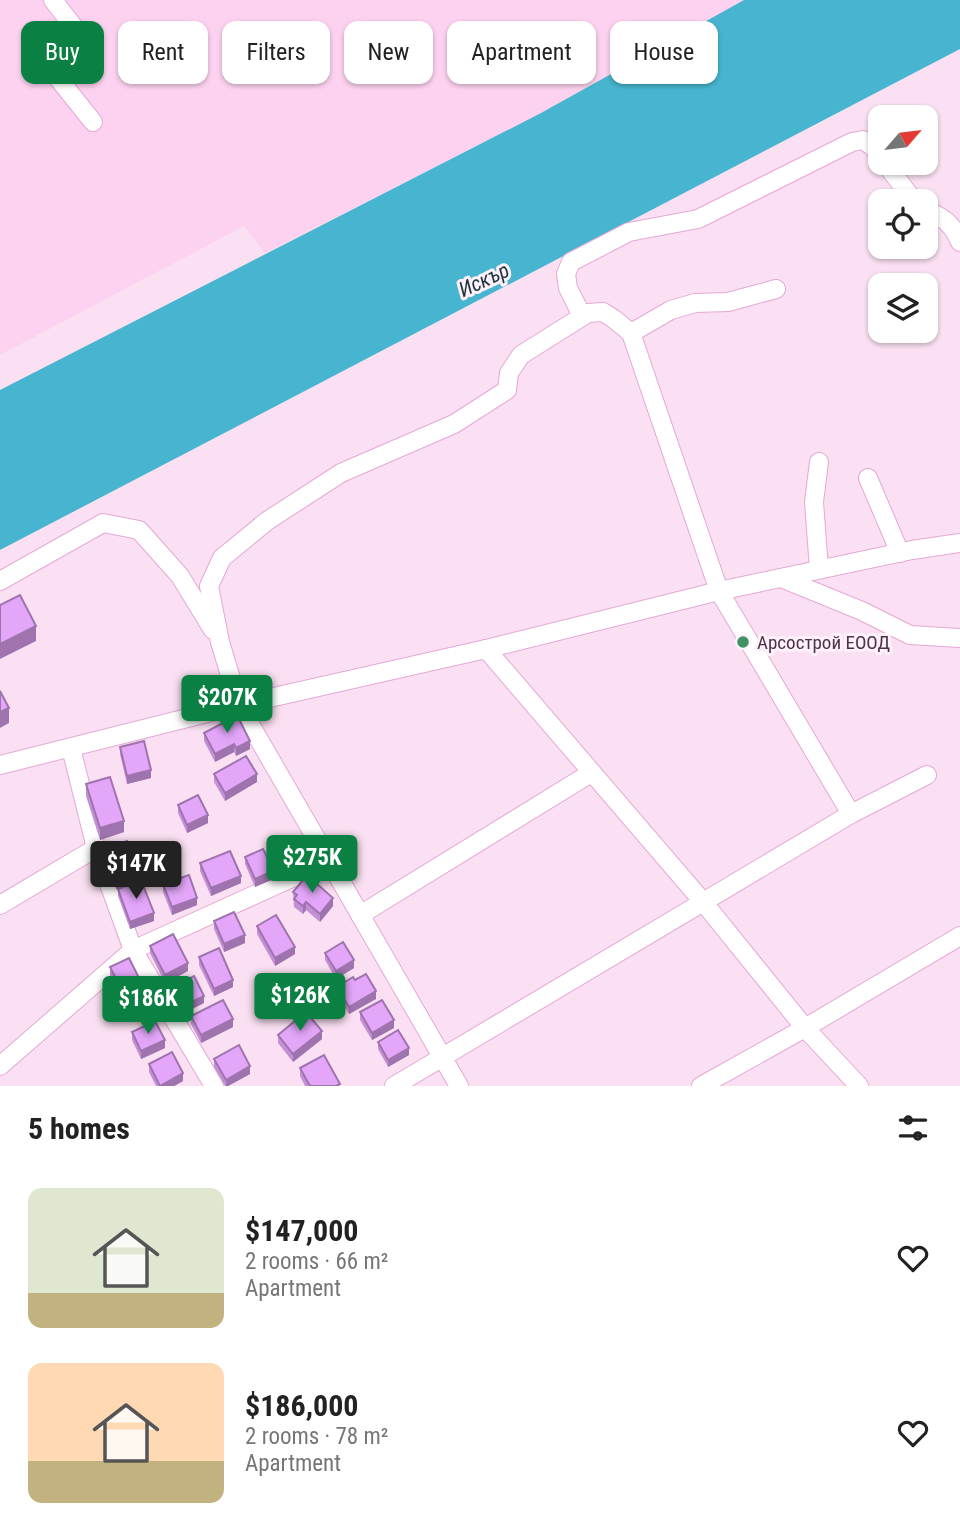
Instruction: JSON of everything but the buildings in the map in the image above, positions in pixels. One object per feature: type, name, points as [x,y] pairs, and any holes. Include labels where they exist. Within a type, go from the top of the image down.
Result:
[{"type":"street","points":[[53,0],[80,35],[46,62],[93,122]]},
{"type":"street","points":[[582,316],[568,288],[566,274],[571,262],[629,232],[698,219],[852,142],[863,140],[868,144]]},
{"type":"street","points":[[894,175],[905,189]]},
{"type":"street","points":[[938,215],[954,228],[960,242]]},
{"type":"street","points":[[631,333],[671,310],[695,303],[728,302],[776,289]]},
{"type":"street","points":[[459,1086],[239,705],[220,642],[209,586],[222,558],[267,521],[341,474],[454,424],[507,390],[509,373],[521,355],[582,316],[603,312],[631,333],[719,591],[851,814]]},
{"type":"street","points":[[819,462],[814,502],[819,569]]},
{"type":"street","points":[[868,478],[900,553]]},
{"type":"street","points":[[0,581],[103,523],[139,530],[180,576],[220,642]]},
{"type":"street","points":[[0,765],[239,705],[486,649],[719,591],[960,543]]},
{"type":"street","points":[[781,578],[862,611],[910,635],[960,638]]},
{"type":"street","points":[[486,649],[704,903],[805,1028],[859,1086]]},
{"type":"street","points":[[71,748],[96,848],[133,950],[214,1086]]},
{"type":"street","points":[[360,915],[591,773]]},
{"type":"street","points":[[394,1086],[851,814],[927,775]]},
{"type":"street","points":[[0,905],[96,848]]},
{"type":"street","points":[[0,1066],[133,950],[329,861]]},
{"type":"street","points":[[701,1086],[960,936]]},
{"type":"shaded area","points":[[0,0],[744,0],[706,21],[610,21],[610,75],[596,82],[596,21],[447,21],[447,84],[593,84],[265,253],[244,226],[0,355]]},
{"type":"water","name":"Искър","points":[[744,0],[960,0],[960,49],[0,550],[0,390],[541,113],[610,75],[610,84],[718,84],[718,21],[706,21]]},
{"type":"place","name":"Арсострой ЕООД","points":[[743,642]]}]
